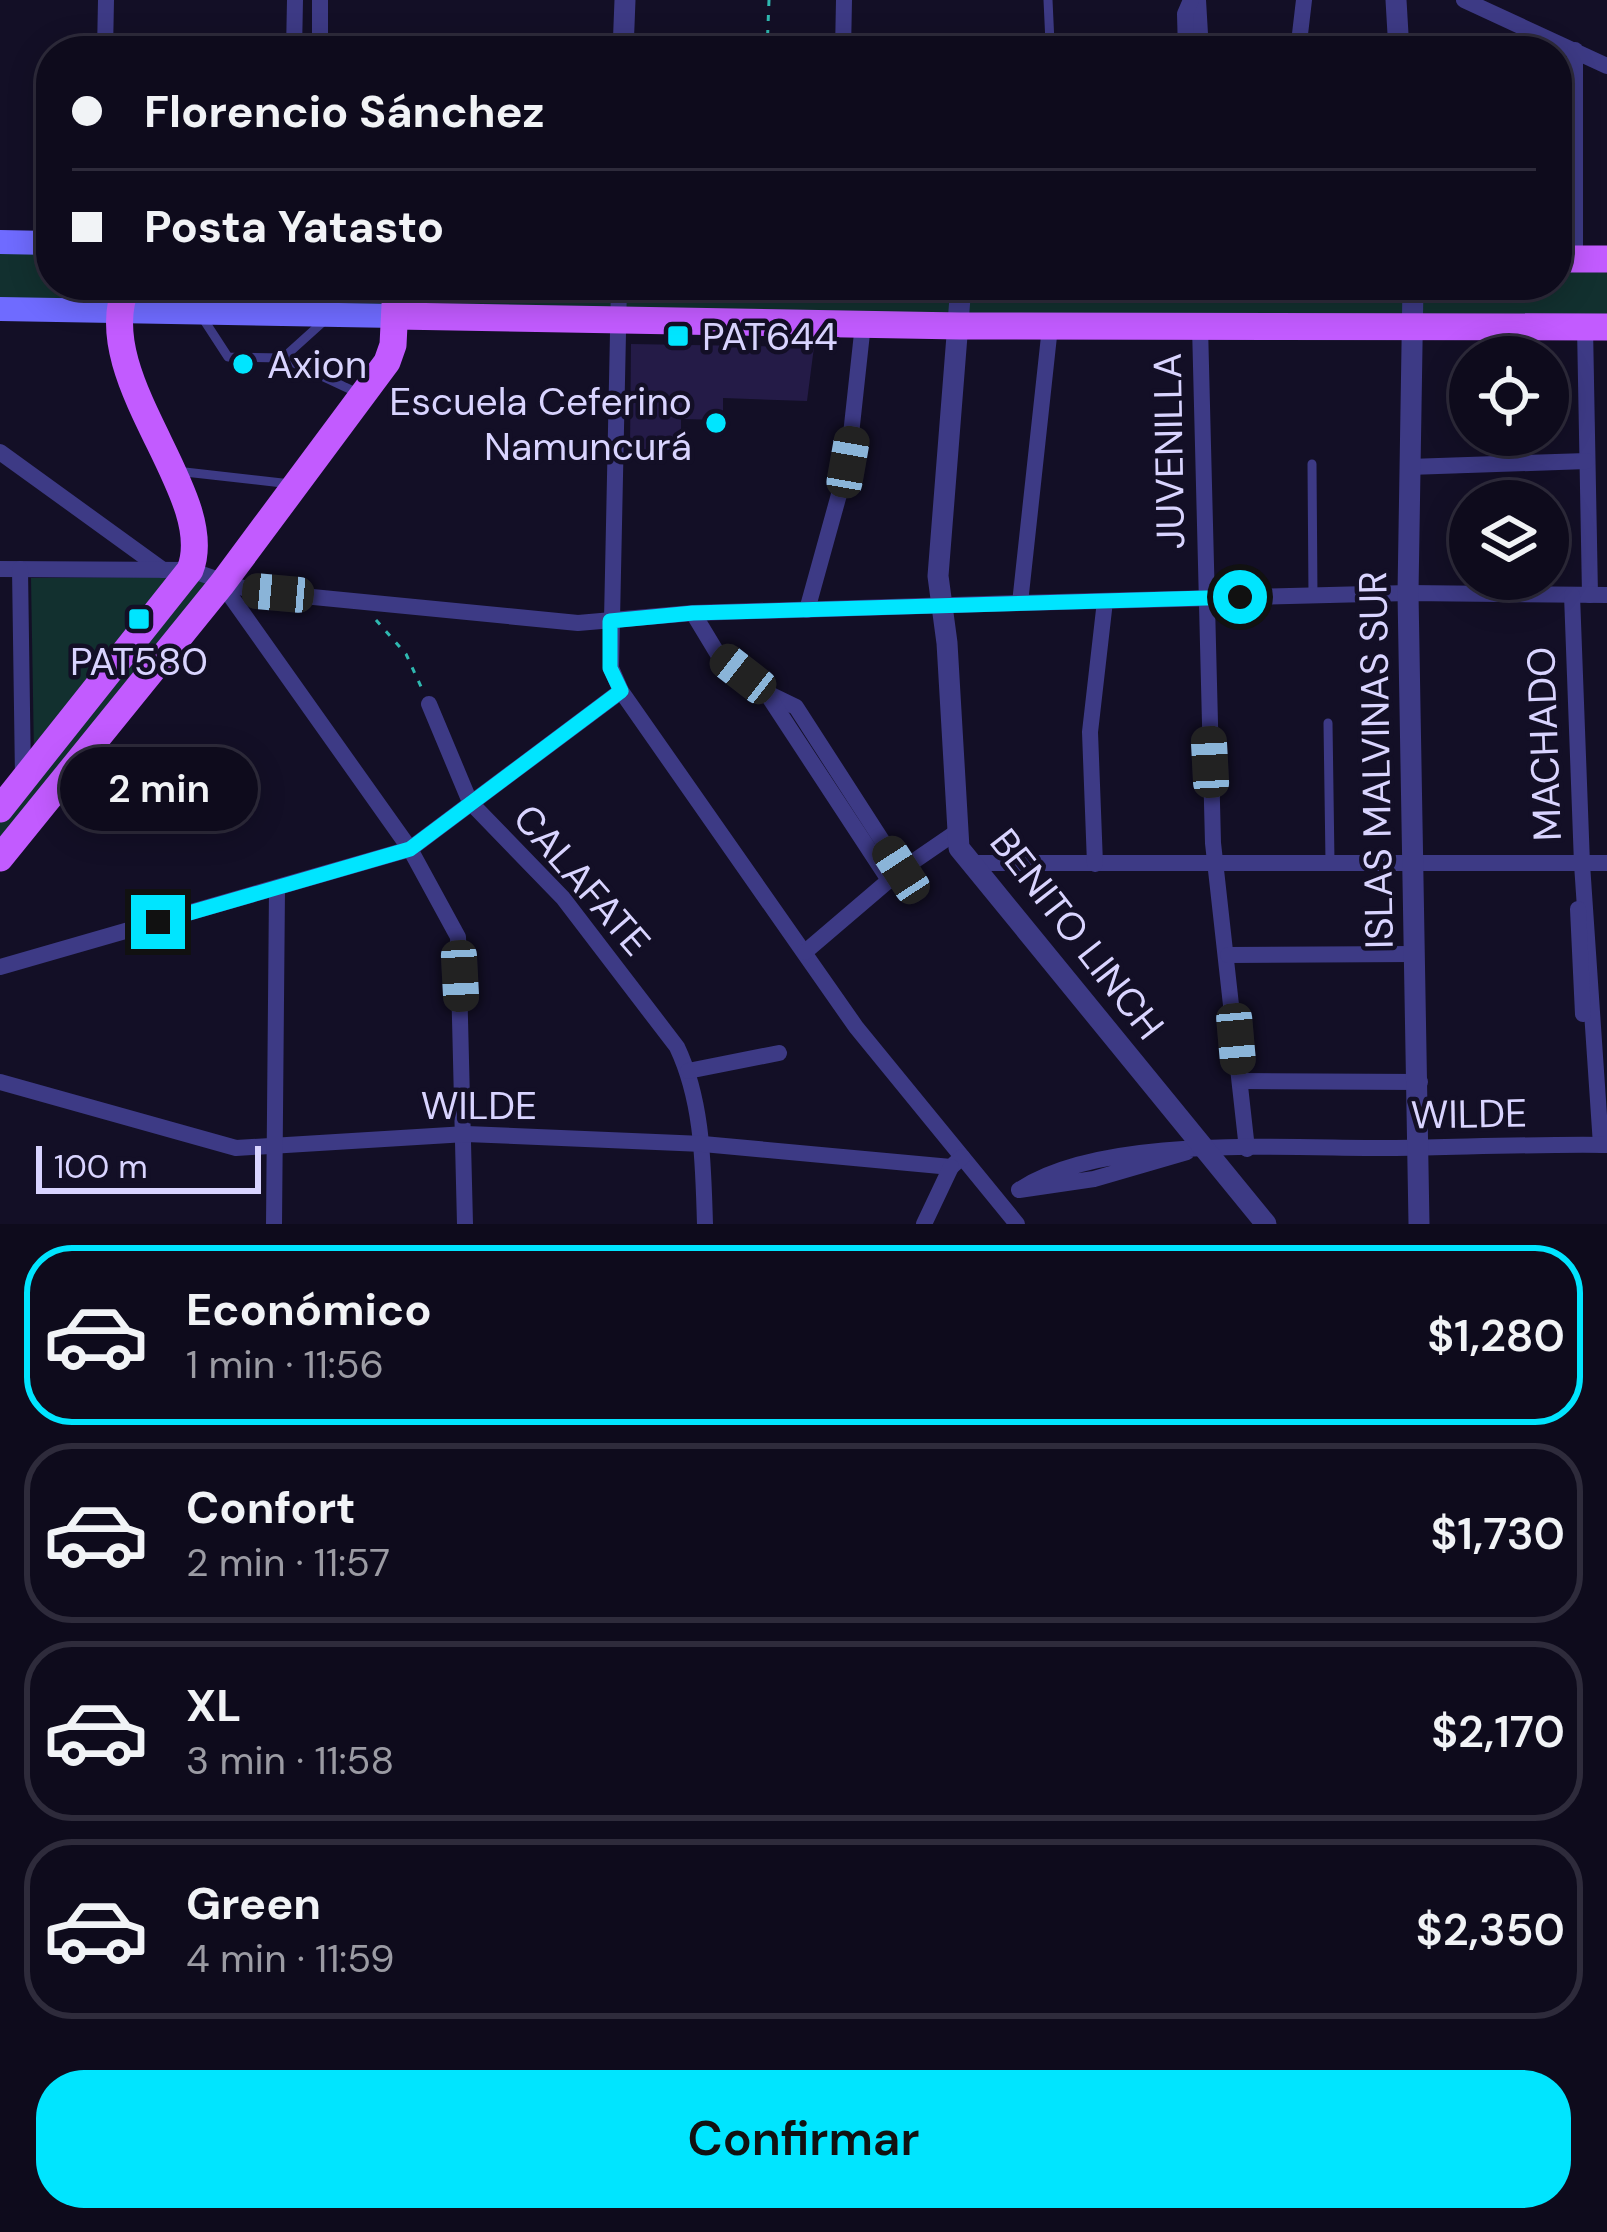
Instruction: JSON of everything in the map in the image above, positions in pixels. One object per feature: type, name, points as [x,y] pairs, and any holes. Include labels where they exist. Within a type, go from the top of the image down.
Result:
[{"type":"main road","points":[[0,242],[36,243]]},
{"type":"main road","points":[[1572,259],[1607,259]]},
{"type":"main road","points":[[0,309],[100,300]]},
{"type":"main road","points":[[0,809],[183,565],[171,470],[119,348],[122,300]]},
{"type":"main road","points":[[133,300],[199,312],[331,315],[1050,327],[1596,327]]},
{"type":"main road","points":[[0,858],[222,584],[387,362],[396,300]]},
{"type":"street","points":[[105,36],[106,0]]},
{"type":"street","points":[[294,36],[295,0]]},
{"type":"street","points":[[320,0],[320,36]]},
{"type":"street","points":[[624,36],[625,0]]},
{"type":"street","points":[[843,36],[844,0]]},
{"type":"street","points":[[1186,36],[1185,14],[1195,0]]},
{"type":"street","points":[[1195,0],[1199,36]]},
{"type":"street","points":[[1300,36],[1304,0]]},
{"type":"street","points":[[1396,0],[1398,36]]},
{"type":"street","points":[[1464,0],[1484,4],[1548,36]]},
{"type":"street","points":[[1572,48],[1607,66]]},
{"type":"street","points":[[1572,134],[1576,50]]},
{"type":"street","points":[[619,300],[610,668],[621,691],[856,1027],[956,1162],[1017,1224]]},
{"type":"street","name":"BENITO LINCH","points":[[961,300],[938,576],[956,833],[969,863],[1197,1151],[1266,1224]]},
{"type":"street","name":"ISLAS MALVINAS SUR","points":[[1412,300],[1408,593],[1419,1224]]},
{"type":"street","points":[[807,610],[848,462],[863,324]]},
{"type":"street","name":"JUVENILLA","points":[[1201,326],[1203,598],[1217,864],[1247,1149]]},
{"type":"street","points":[[1020,603],[1050,327]]},
{"type":"street","name":"MACHADO","points":[[1596,327],[1586,461],[1590,595],[1582,864],[1604,1145]]},
{"type":"street","points":[[0,452],[183,565],[222,584],[578,623],[693,613],[1020,603],[1408,593],[1590,595]]},
{"type":"street","points":[[1409,467],[1586,461]]},
{"type":"street","points":[[0,569],[183,565]]},
{"type":"street","points":[[20,569],[23,782]]},
{"type":"street","points":[[222,584],[410,849],[458,937],[465,1224]]},
{"type":"street","points":[[1095,864],[1090,732],[1105,601]]},
{"type":"street","points":[[693,613],[719,656],[767,693],[895,875]]},
{"type":"street","points":[[0,967],[410,849],[621,691]]},
{"type":"street","name":"CALAFATE","points":[[429,704],[470,802],[563,898],[676,1047],[688,1071],[703,1144],[705,1224]]},
{"type":"street","points":[[805,952],[895,875],[956,833]]},
{"type":"street","points":[[969,863],[1607,863]]},
{"type":"street","points":[[274,1224],[271,1146],[277,889]]},
{"type":"street","points":[[1228,955],[1415,954]]},
{"type":"street","points":[[688,1071],[779,1053]]},
{"type":"street","points":[[1240,1081],[1420,1082]]},
{"type":"street","name":"WILDE","points":[[0,1082],[216,1144],[271,1146],[466,1134],[956,1162]]},
{"type":"street","name":"WILDE","points":[[995,1198],[1036,1178],[1109,1157],[1247,1149],[1604,1145]]},
{"type":"street","points":[[924,1224],[956,1162]]},
{"type":"lane","points":[[1048,0],[1050,36]]},
{"type":"lane","points":[[199,312],[228,356],[283,358],[362,395]]},
{"type":"lane","points":[[283,358],[331,315]]},
{"type":"lane","points":[[1312,464],[1312,596]]},
{"type":"lane","points":[[171,470],[296,484]]},
{"type":"lane","points":[[1328,723],[1330,865]]},
{"type":"path","points":[[768,36],[769,0]]},
{"type":"path","points":[[354,599],[406,654],[429,704]]},
{"type":"green space","points":[[0,242],[36,243],[36,300],[1572,300],[1572,259],[1607,259],[1607,327],[0,309]]},
{"type":"green space","points":[[190,570],[222,584],[0,858],[0,809]]},
{"type":"green space","points":[[172,577],[34,754],[31,578]]},
{"type":"building","points":[[631,344],[814,347],[807,401],[723,398],[723,420],[681,419],[681,450],[630,449]]},
{"type":"place","name":"PAT644","points":[[678,336]]},
{"type":"place","name":"Axion","points":[[243,364]]},
{"type":"place","name":"Escuela Ceferino Namuncurá","points":[[716,423]]},
{"type":"place","name":"PAT580","points":[[139,619]]},
{"type":"route","points":[[158,922],[410,849],[621,691],[610,668],[610,621],[693,613],[1240,597]]}]
